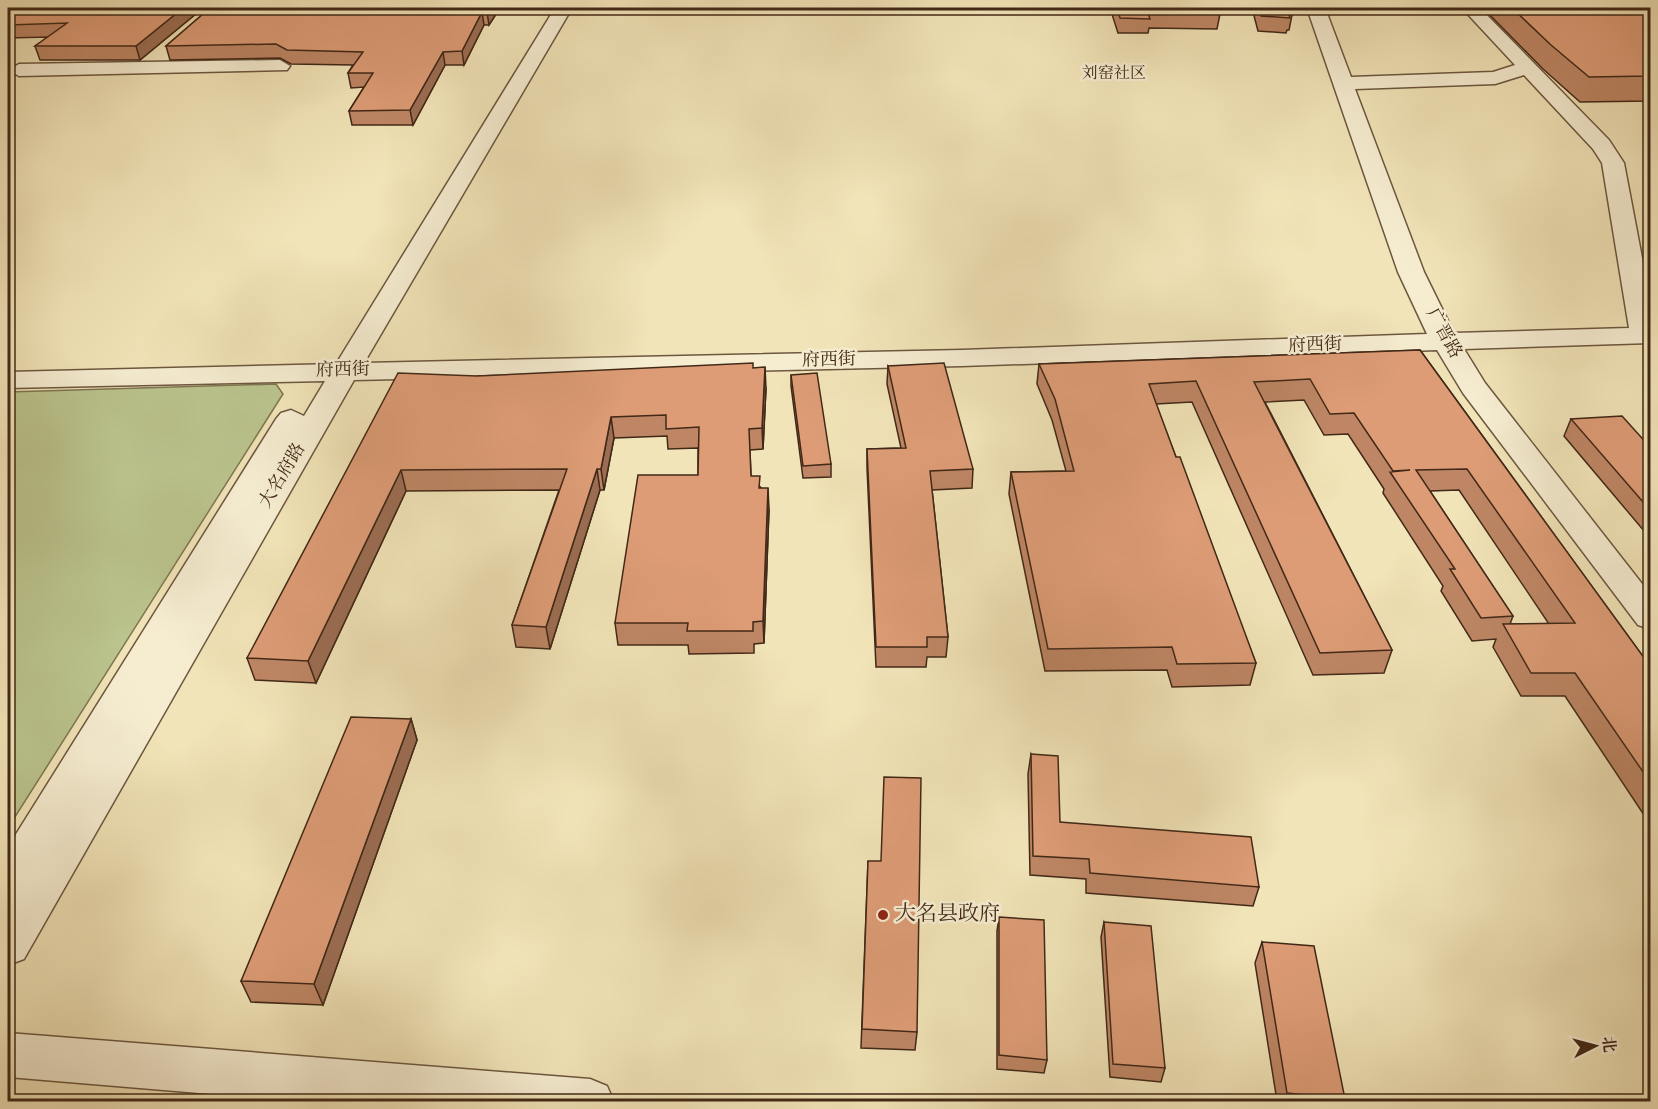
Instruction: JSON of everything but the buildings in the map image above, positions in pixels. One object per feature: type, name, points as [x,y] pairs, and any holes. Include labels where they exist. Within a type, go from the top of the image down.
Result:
[{"type":"street","name":"大名府路","points":[[8,946],[332,372],[547,8]]},
{"type":"street","name":"大名府路","points":[[8,882],[563,8]]},
{"type":"street","name":"广晋路","points":[[1316,8],[1412,272],[1445,341],[1473,387],[1650,617]]},
{"type":"street","points":[[1471,8],[1602,145],[1613,163],[1647,335]]},
{"type":"street","points":[[146,68],[164,53]]},
{"type":"street","points":[[19,70],[280,66]]},
{"type":"street","points":[[1343,83],[1495,78],[1528,67]]},
{"type":"street","name":"府西街","points":[[8,380],[974,358],[1647,335]]},
{"type":"street","points":[[8,1055],[590,1101]]},
{"type":"green space","points":[[276,384],[283,394],[8,828],[8,392]]},
{"type":"place","name":"大名县政府","points":[[883,915]]},
{"type":"district","name":"刘窑社区","points":[[1114,74]]}]
